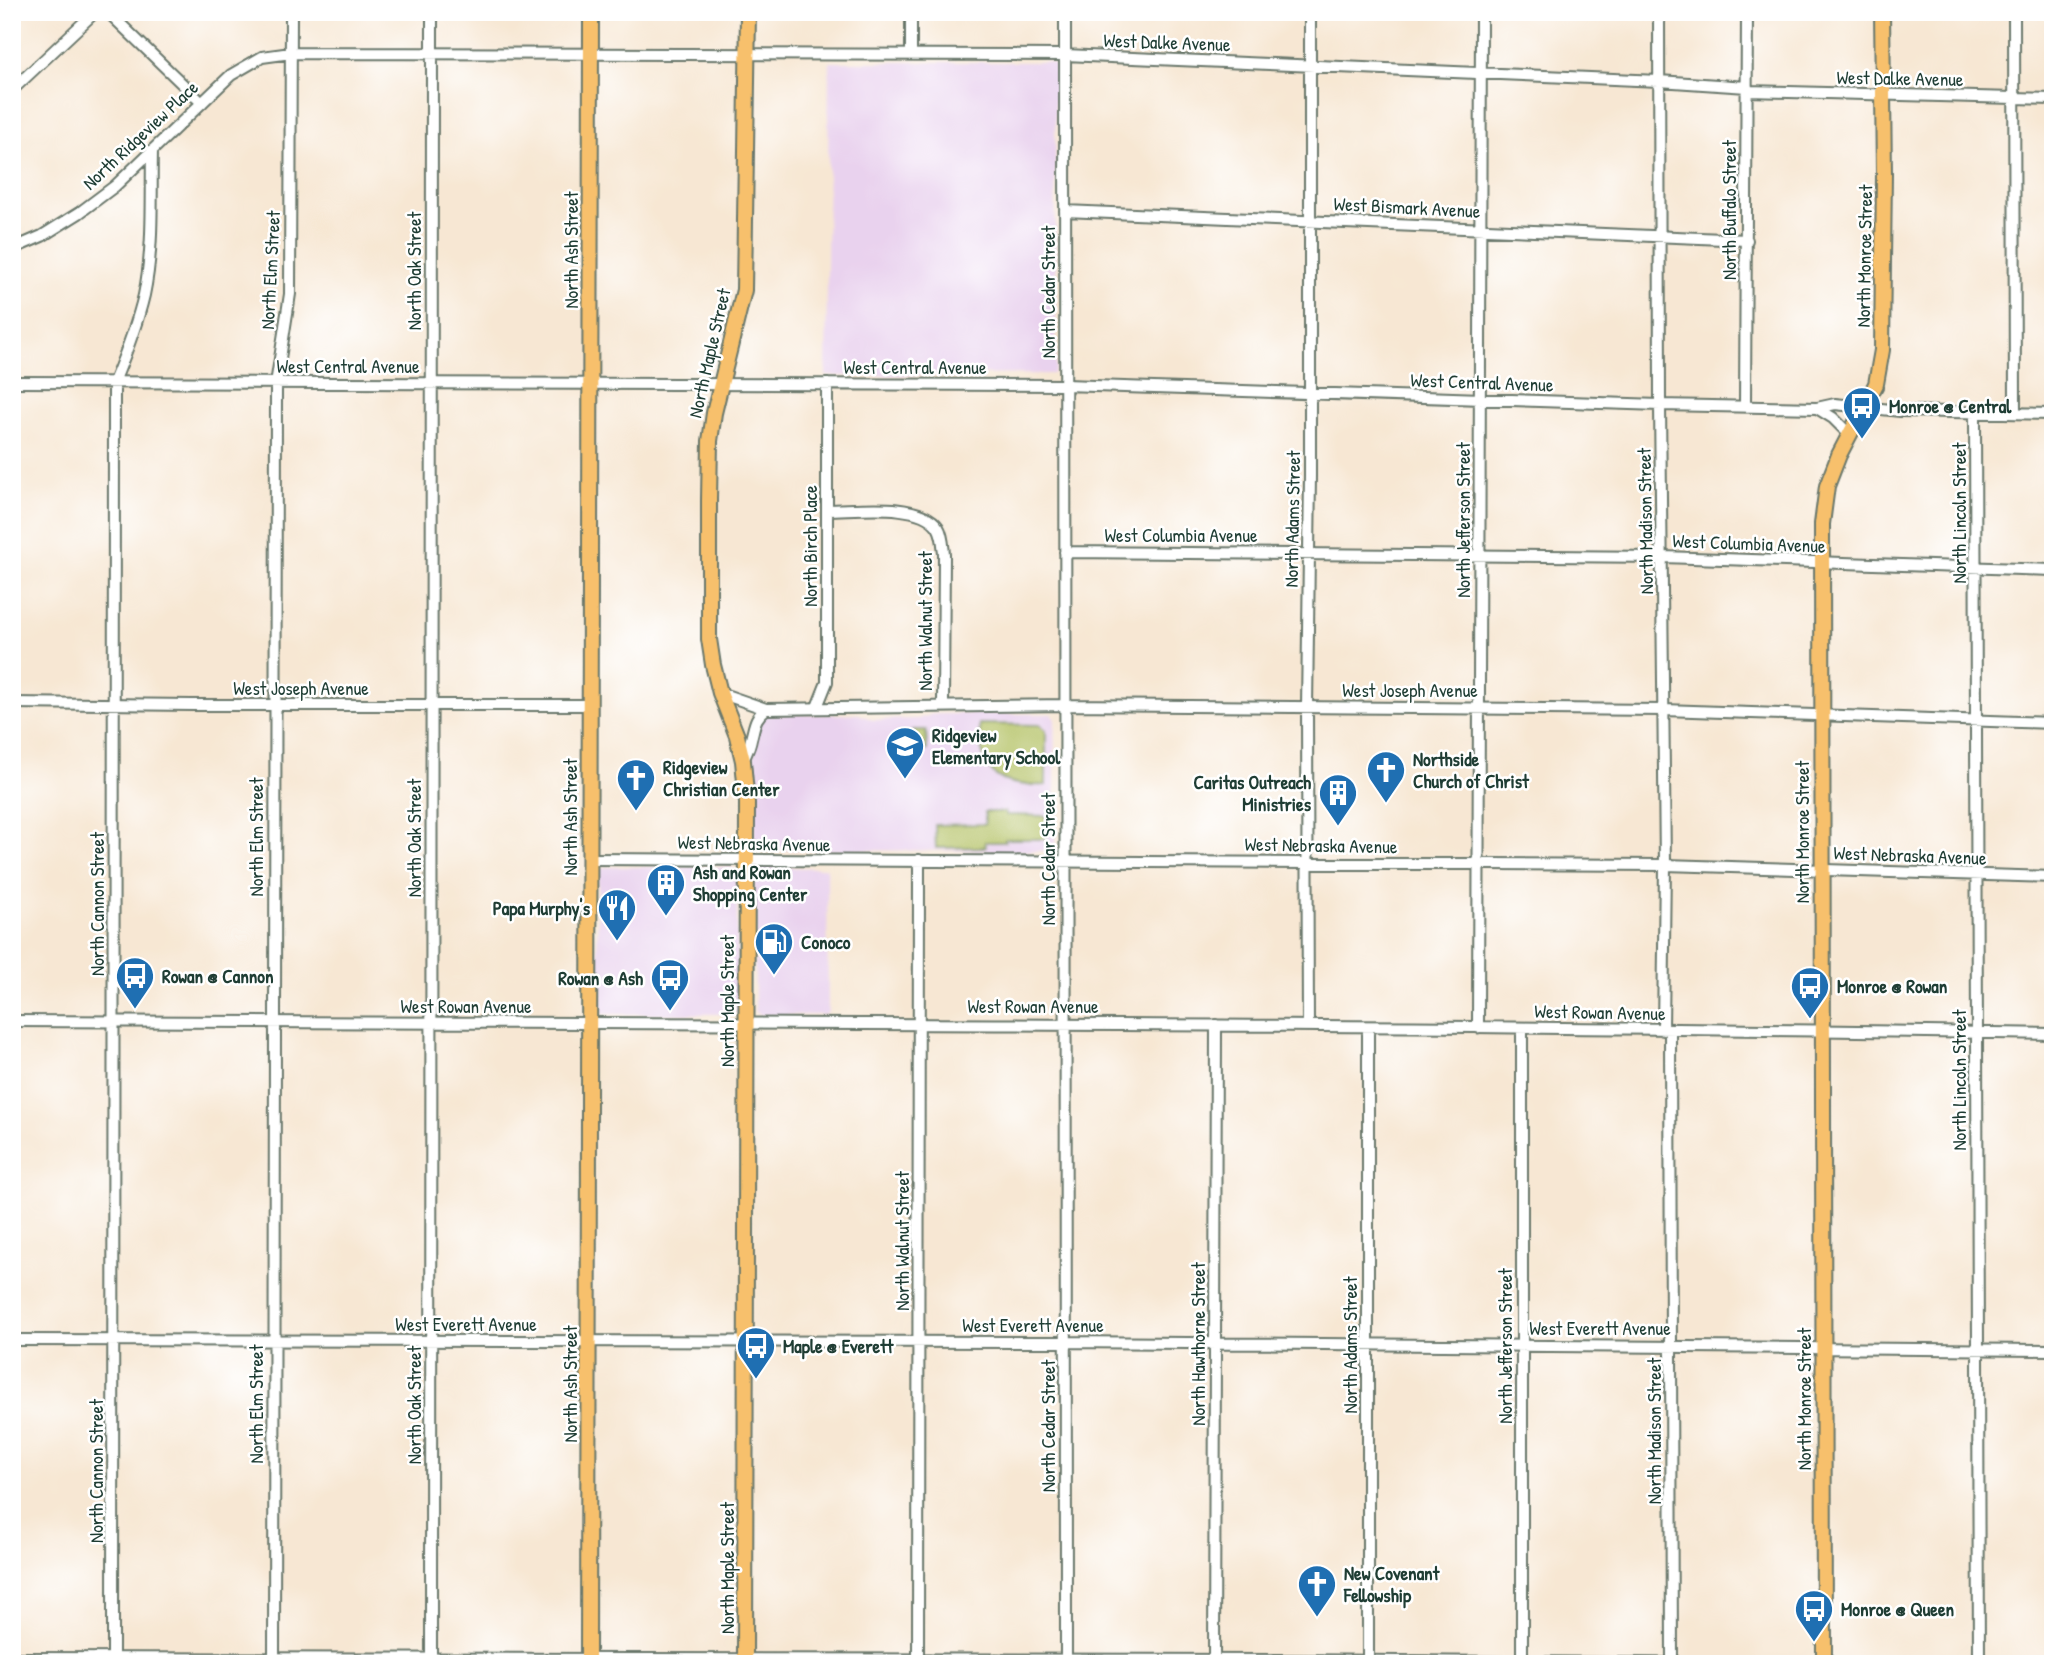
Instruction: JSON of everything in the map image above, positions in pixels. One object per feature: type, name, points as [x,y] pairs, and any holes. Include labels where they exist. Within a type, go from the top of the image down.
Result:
[{"type":"main road","name":"North Ash Street","points":[[588,1662],[591,12]]},
{"type":"main road","name":"North Maple Street","points":[[746,1661],[747,803],[743,761],[737,736],[720,693],[709,639],[709,514],[710,441],[720,384],[744,290],[748,12]]},
{"type":"main road","name":"North Monroe Street","points":[[1824,1664],[1822,524],[1827,486],[1839,455],[1876,384],[1882,350],[1882,12]]},
{"type":"street","points":[[12,90],[95,12]]},
{"type":"street","points":[[108,12],[201,103]]},
{"type":"street","name":"North Elm Street","points":[[274,1661],[276,384],[290,294],[291,12]]},
{"type":"street","name":"North Oak Street","points":[[431,1661],[432,12]]},
{"type":"street","points":[[911,12],[911,53]]},
{"type":"street","name":"North Cedar Street","points":[[1065,12],[1066,1662]]},
{"type":"street","name":"North Adams Street","points":[[1308,1026],[1310,12]]},
{"type":"street","name":"North Jefferson Street","points":[[1478,1028],[1481,12]]},
{"type":"street","name":"North Madison Street","points":[[1659,12],[1672,1663]]},
{"type":"street","name":"North Buffalo Street","points":[[1745,407],[1747,12]]},
{"type":"street","points":[[2014,12],[2015,413]]},
{"type":"street","name":"North Ridgeview Place","points":[[12,249],[42,236],[115,186],[231,75],[262,57],[291,53]]},
{"type":"street","name":"West Dalke Avenue","points":[[291,53],[1065,55],[1659,81],[1747,90],[2053,99]]},
{"type":"street","name":"North Cannon Street","points":[[113,1660],[114,382],[136,325],[144,293],[151,245],[152,150]]},
{"type":"street","name":"West Bismark Avenue","points":[[1065,211],[1747,240]]},
{"type":"street","name":"West Central Avenue","points":[[12,382],[1065,385],[1660,405],[1817,408],[1835,404],[1865,409],[2053,414]]},
{"type":"street","name":"North Birch Place","points":[[817,707],[827,682],[827,384]]},
{"type":"street","points":[[1817,408],[1833,418],[1850,435]]},
{"type":"street","name":"North Lincoln Street","points":[[1975,413],[1979,1664]]},
{"type":"street","name":"North Walnut Street","points":[[828,510],[904,510],[920,513],[937,527],[942,535],[943,705]]},
{"type":"street","name":"West Columbia Avenue","points":[[1065,552],[1663,557],[2053,570]]},
{"type":"street","points":[[720,693],[766,709]]},
{"type":"street","name":"West Joseph Avenue","points":[[12,703],[590,705]]},
{"type":"street","name":"West Joseph Avenue","points":[[766,709],[1066,705],[1664,710],[2053,723]]},
{"type":"street","points":[[743,761],[752,738],[754,722],[766,709]]},
{"type":"street","name":"West Nebraska Avenue","points":[[590,859],[1665,865],[2053,877]]},
{"type":"street","name":"North Walnut Street","points":[[918,1661],[919,860]]},
{"type":"street","name":"West Rowan Avenue","points":[[12,1021],[274,1024],[1066,1024],[2053,1034]]},
{"type":"street","name":"North Hawthorne Street","points":[[1214,1662],[1216,1025]]},
{"type":"street","name":"North Adams Street","points":[[1368,1027],[1368,1662]]},
{"type":"street","name":"North Jefferson Street","points":[[1522,1029],[1522,1663]]},
{"type":"street","name":"West Everett Avenue","points":[[12,1340],[1065,1342],[2053,1350]]},
{"type":"street","points":[[12,1658],[1721,1664]]},
{"type":"shaded area","points":[[829,62],[1049,62],[1055,65],[1056,369],[1053,374],[826,376]]},
{"type":"shaded area","name":"Ridgeview Elementary School","points":[[859,714],[873,720],[918,719],[933,714],[1052,714],[1055,720],[1055,847],[1049,851],[758,850],[754,842],[754,730],[765,715]]},
{"type":"shaded area","points":[[730,867],[737,871],[737,1011],[732,1014],[600,1012],[597,1005],[598,874],[600,869]]},
{"type":"shaded area","points":[[762,867],[827,868],[828,1012],[825,1015],[761,1015],[755,1011],[754,872]]},
{"type":"green space","points":[[979,724],[1040,725],[1046,730],[1046,785],[1015,783],[994,774],[983,755]]},
{"type":"green space","points":[[913,730],[926,730],[927,750],[914,751]]},
{"type":"green space","points":[[985,812],[1046,816],[1046,839],[1005,839],[1005,842],[985,842],[986,847],[936,848],[935,825],[985,824]]},
{"type":"place","name":"Monroe @ Central","points":[[1862,440]]},
{"type":"place","name":"Ridgeview Elementary School","points":[[905,780]]},
{"type":"place","name":"Northside Church of Christ","points":[[1386,804]]},
{"type":"place","name":"Ridgeview Christian Center","points":[[636,812]]},
{"type":"place","name":"Caritas Outreach Ministries","points":[[1338,827]]},
{"type":"place","name":"Ash and Rowan Shopping Center","points":[[666,917]]},
{"type":"place","name":"Papa Murphy's","points":[[617,942]]},
{"type":"place","name":"Conoco","points":[[774,976]]},
{"type":"place","name":"Rowan @ Cannon","points":[[135,1010]]},
{"type":"place","name":"Rowan @ Ash","points":[[670,1012]]},
{"type":"place","name":"Monroe @ Rowan","points":[[1810,1020]]},
{"type":"place","name":"Maple @ Everett","points":[[756,1380]]},
{"type":"place","name":"New Covenant Fellowship","points":[[1317,1618]]},
{"type":"place","name":"Monroe @ Queen","points":[[1814,1643]]}]
